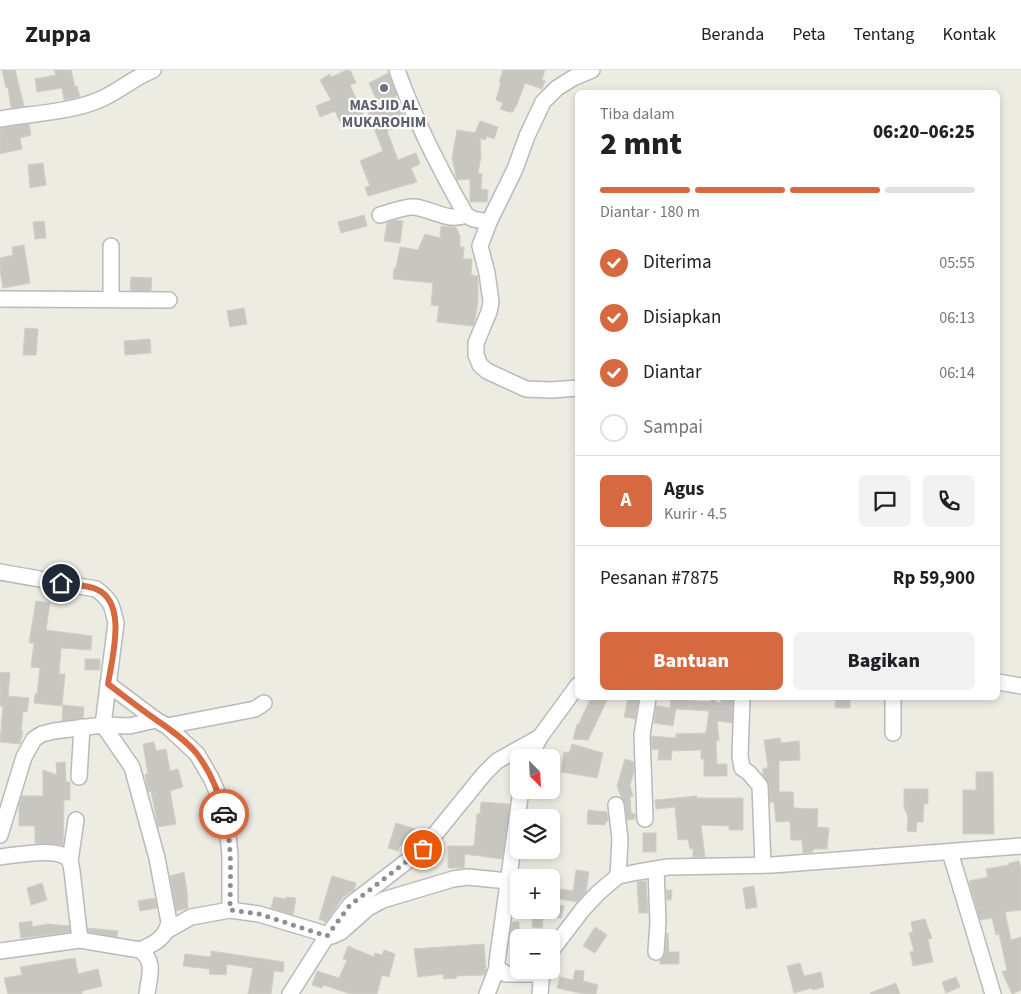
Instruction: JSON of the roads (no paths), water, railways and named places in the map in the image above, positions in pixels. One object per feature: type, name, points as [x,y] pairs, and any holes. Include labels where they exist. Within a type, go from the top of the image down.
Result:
[{"type":"street","points":[[0,119],[82,106],[100,100],[135,78],[153,70]]},
{"type":"street","points":[[397,70],[423,136],[466,215],[473,219],[489,222]]},
{"type":"street","points":[[575,388],[526,389],[487,371],[480,365],[476,355],[476,343],[489,312],[491,302],[487,272],[480,246],[543,102],[557,88],[573,78],[592,70]]},
{"type":"street","points":[[380,215],[413,207],[457,218],[466,215]]},
{"type":"street","points":[[111,246],[111,299]]},
{"type":"street","points":[[0,299],[169,300]]},
{"type":"street","points":[[0,572],[96,589],[108,598],[113,608],[116,623],[103,725],[132,767],[157,858],[169,922],[168,930]]},
{"type":"street","points":[[1000,682],[1021,686]]},
{"type":"street","points":[[108,684],[162,723],[196,754],[211,778],[221,801],[228,826],[230,910]]},
{"type":"street","points":[[534,749],[575,689]]},
{"type":"street","points":[[645,819],[642,735],[648,700]]},
{"type":"street","points":[[742,700],[740,756],[742,768],[760,786],[763,865]]},
{"type":"street","points":[[893,700],[893,733]]},
{"type":"street","points":[[0,836],[24,757],[34,739],[42,734],[103,725],[129,726],[162,723],[255,709],[264,703]]},
{"type":"street","points":[[79,777],[82,727]]},
{"type":"street","points":[[290,994],[327,936],[350,905],[423,849],[484,774],[497,761],[540,738]]},
{"type":"street","points":[[487,994],[497,968],[519,799]]},
{"type":"street","points":[[616,805],[620,839],[618,876]]},
{"type":"street","points":[[76,820],[70,861],[80,940]]},
{"type":"street","points":[[560,939],[583,909],[618,876],[668,867],[763,865],[1021,846]]},
{"type":"street","points":[[0,857],[50,852],[66,856],[70,861]]},
{"type":"street","points":[[950,852],[993,994]]},
{"type":"street","points":[[656,869],[658,922],[656,952]]},
{"type":"street","points":[[140,950],[149,946],[168,930],[191,918],[230,910],[259,914],[327,936],[336,936],[368,908],[384,900],[453,880],[468,878],[508,881]]},
{"type":"street","points":[[0,951],[80,940],[140,950],[148,957],[150,965],[147,994]]},
{"type":"street","points":[[497,968],[506,974],[510,974]]},
{"type":"street","points":[[540,994],[541,979]]},
{"type":"place","name":"MASJID AL MUKAROHIM","points":[[384,88]]}]
